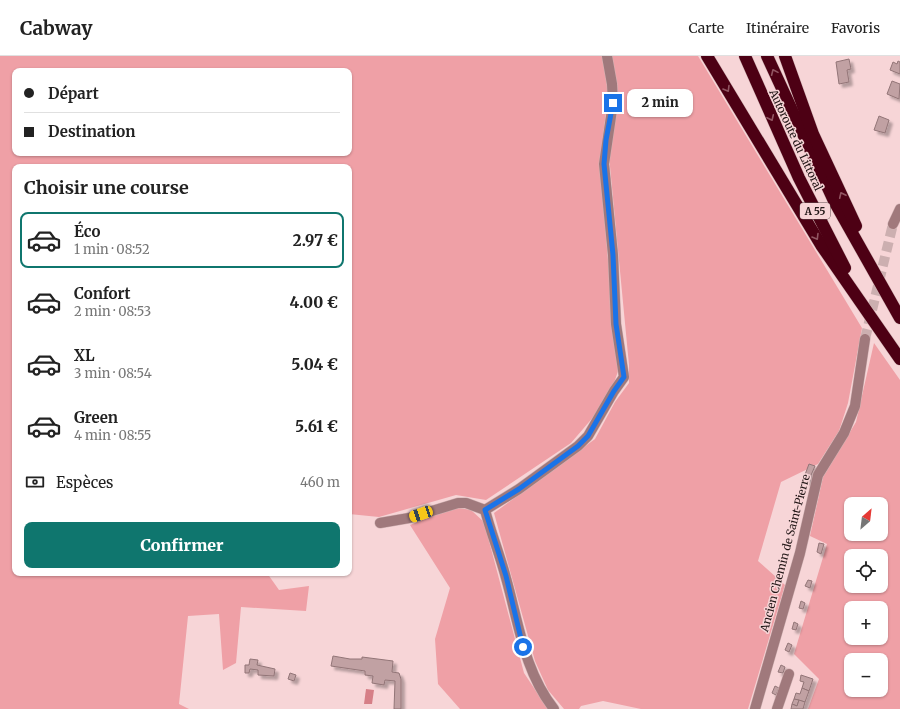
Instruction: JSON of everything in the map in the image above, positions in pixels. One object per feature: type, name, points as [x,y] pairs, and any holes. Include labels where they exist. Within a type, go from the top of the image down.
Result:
[{"type":"highway","points":[[707,56],[821,245],[900,358]]},
{"type":"highway","name":"Autoroute du Littoral","points":[[745,56],[792,164],[820,221],[868,308],[900,358]]},
{"type":"highway","name":"Autoroute du Littoral","points":[[767,56],[834,201],[900,318]]},
{"type":"highway","points":[[785,56],[813,134],[893,307]]},
{"type":"street","points":[[485,510],[519,489],[578,446],[588,436],[614,391],[624,377],[616,324],[613,255],[604,164],[606,140],[613,103],[612,84],[607,56]]},
{"type":"street","points":[[893,224],[900,209]]},
{"type":"street","name":"Ancien Chemin de Saint-Pierre","points":[[755,709],[800,552],[818,475],[844,434],[855,406],[865,338]]},
{"type":"street","points":[[380,523],[409,518],[466,502],[485,510],[506,576],[523,647],[537,684],[542,694],[554,709]]},
{"type":"street","points":[[777,709],[789,674]]},
{"type":"shaded area","points":[[0,56],[603,56],[609,89],[600,160],[615,347],[619,368],[614,383],[601,408],[571,443],[486,500],[456,495],[379,517],[352,514],[352,164],[12,164],[12,576],[269,576],[279,590],[309,586],[306,611],[241,607],[236,663],[223,670],[219,614],[188,616],[179,704],[189,709],[0,709]]},
{"type":"shaded area","points":[[611,56],[698,56],[862,328],[848,403],[839,431],[818,464],[781,482],[758,561],[785,585],[748,709],[641,709],[603,701],[581,706],[579,709],[564,709],[548,690],[535,661],[494,513],[595,439],[615,402],[629,383],[629,365],[609,156]]},
{"type":"shaded area","points":[[874,343],[900,380],[900,709],[808,709],[819,679],[794,654],[827,544],[810,536],[823,477],[856,422]]},
{"type":"shaded area","points":[[454,507],[471,510],[484,522],[524,673],[548,709],[460,709],[438,684],[435,639],[450,588],[410,525]]},
{"type":"shaded area","points":[[366,689],[374,690],[372,704],[364,704]]},
{"type":"building","points":[[849,59],[851,69],[847,70],[849,82],[839,84],[836,62]]},
{"type":"building","points":[[898,61],[900,62],[900,74],[890,70],[893,62],[897,64]]},
{"type":"building","points":[[892,81],[900,84],[899,99],[887,94]]},
{"type":"building","points":[[879,116],[889,120],[885,133],[874,130]]},
{"type":"building","points":[[809,464],[815,466],[808,482],[803,480]]},
{"type":"building","points":[[819,543],[824,544],[821,554],[817,552]]},
{"type":"building","points":[[808,580],[812,581],[810,588],[805,586]]},
{"type":"building","points":[[801,601],[805,603],[803,609],[799,608]]},
{"type":"building","points":[[794,622],[798,624],[796,630],[792,629]]},
{"type":"building","points":[[788,643],[792,645],[789,652],[785,650]]},
{"type":"building","points":[[333,656],[350,659],[362,659],[362,657],[393,661],[392,672],[399,673],[401,679],[401,709],[394,709],[395,681],[385,680],[384,685],[372,683],[373,676],[365,675],[365,671],[331,666]]},
{"type":"building","points":[[250,659],[258,660],[257,665],[275,669],[274,676],[258,675],[258,670],[250,669],[249,673],[245,673],[245,665],[249,665]]},
{"type":"building","points":[[781,665],[785,667],[783,673],[778,672]]},
{"type":"building","points":[[290,673],[296,675],[294,681],[288,679]]},
{"type":"building","points":[[801,675],[813,679],[809,691],[802,688],[804,682],[800,681]]},
{"type":"building","points":[[775,686],[779,688],[776,695],[772,693]]},
{"type":"building","points":[[802,688],[809,691],[805,702],[794,699],[796,693],[800,694]]},
{"type":"building","points":[[794,699],[799,700],[797,706],[792,704]]},
{"type":"building","points":[[799,700],[805,702],[803,709],[791,709],[792,704],[797,706]]},
{"type":"tunnel","points":[[865,339],[893,224]]},
{"type":"route","points":[[523,647],[506,576],[485,510],[519,489],[578,446],[588,436],[614,391],[624,377],[624,368],[616,324],[613,255],[604,164],[606,140],[613,103]]}]
